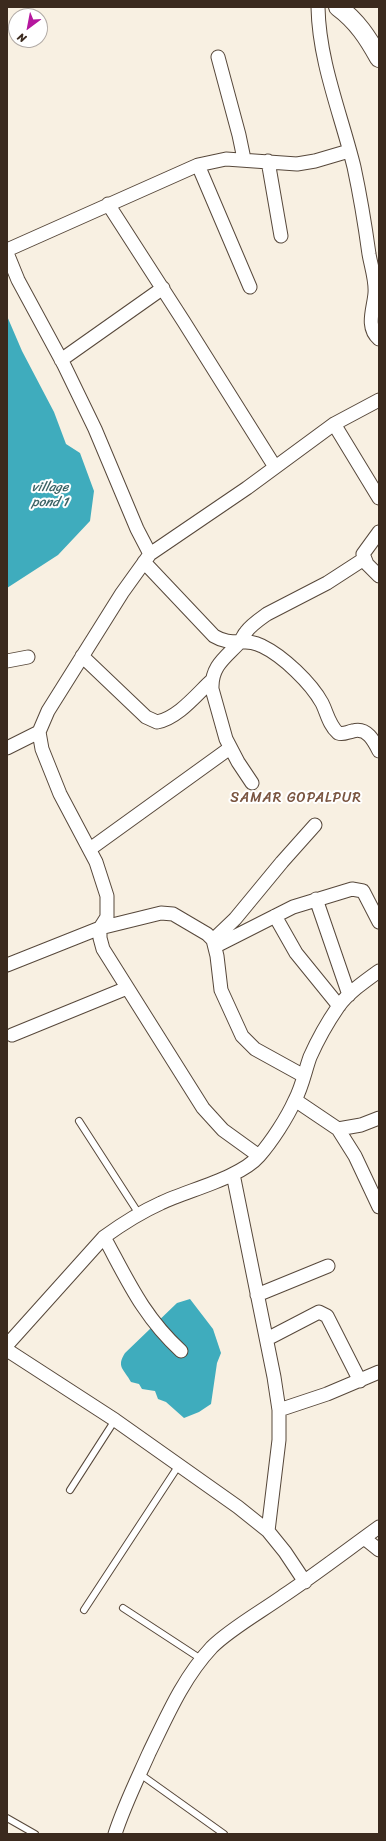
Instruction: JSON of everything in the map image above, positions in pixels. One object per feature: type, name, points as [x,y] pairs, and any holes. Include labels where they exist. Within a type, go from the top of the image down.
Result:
[{"type":"street","points":[[318,7],[319,35],[349,151],[366,229],[375,292],[371,322],[373,330],[379,339]]},
{"type":"street","points":[[339,7],[350,16],[368,37],[379,58]]},
{"type":"street","points":[[218,57],[240,135],[244,159]]},
{"type":"street","points":[[349,151],[315,161],[297,164],[282,164],[244,159],[220,159],[198,165],[108,204],[7,252],[21,286],[61,360],[95,429],[137,529],[147,558],[203,626],[214,636],[228,643],[241,642],[261,645],[286,663],[313,690],[338,733],[343,734],[360,730],[365,732],[375,743],[379,751]]},
{"type":"street","points":[[268,161],[281,236]]},
{"type":"street","points":[[198,165],[250,287]]},
{"type":"street","points":[[108,204],[163,288],[275,467]]},
{"type":"street","points":[[61,360],[163,288]]},
{"type":"street","points":[[259,1156],[223,1130],[203,1108],[103,949],[100,938],[100,928],[107,917],[107,896],[96,862],[90,849],[49,771],[42,749],[39,732],[48,711],[82,656],[122,593],[147,558],[247,488],[334,424],[379,400]]},
{"type":"street","points":[[334,424],[379,498]]},
{"type":"street","points":[[379,532],[363,554],[364,559],[370,568],[379,576]]},
{"type":"street","points":[[82,656],[146,717],[157,722],[169,718],[179,711],[212,680],[224,657],[241,642],[246,632],[267,614],[328,583],[364,559]]},
{"type":"street","points":[[7,661],[28,657]]},
{"type":"street","points":[[212,680],[218,713],[230,748],[252,783]]},
{"type":"street","points":[[7,748],[39,732]]},
{"type":"street","points":[[90,849],[230,748]]},
{"type":"street","points":[[214,943],[315,825]]},
{"type":"street","points":[[214,943],[293,907],[316,899],[356,889],[363,891],[379,922]]},
{"type":"street","points":[[316,899],[349,994]]},
{"type":"street","points":[[7,965],[100,928],[167,912],[193,924],[208,934],[214,943],[221,990],[242,1036],[255,1049],[304,1076]]},
{"type":"street","points":[[275,916],[286,938],[300,958],[339,1006]]},
{"type":"street","points":[[7,1346],[104,1237],[139,1214],[160,1203],[248,1167],[259,1156],[285,1120],[295,1100],[321,1034],[339,1006],[349,994],[377,976]]},
{"type":"street","points":[[12,1035],[127,988]]},
{"type":"street","points":[[295,1100],[338,1129],[355,1156],[379,1207]]},
{"type":"street","points":[[338,1129],[361,1125],[379,1118]]},
{"type":"street","points":[[233,1174],[267,1339],[279,1410],[279,1440],[268,1531]]},
{"type":"street","points":[[104,1237],[139,1302],[163,1334],[181,1351]]},
{"type":"street","points":[[257,1295],[328,1266]]},
{"type":"street","points":[[267,1339],[319,1312],[323,1313],[327,1316],[360,1381]]},
{"type":"street","points":[[7,1350],[115,1420],[268,1531],[285,1552],[304,1582]]},
{"type":"street","points":[[279,1410],[305,1402],[360,1381],[379,1372]]},
{"type":"street","points":[[114,1834],[172,1704],[186,1680],[201,1659],[214,1645],[379,1527]]},
{"type":"street","points":[[364,1538],[379,1550]]},
{"type":"lane","points":[[79,1121],[139,1214]]},
{"type":"lane","points":[[70,1490],[115,1420]]},
{"type":"lane","points":[[84,1610],[179,1465]]},
{"type":"lane","points":[[123,1608],[201,1659]]},
{"type":"lane","points":[[140,1774],[217,1832],[224,1834]]},
{"type":"lane","points":[[7,1818],[35,1834]]},
{"type":"water","name":"village pond 1","points":[[7,316],[22,351],[54,412],[66,444],[80,453],[94,491],[90,521],[58,555],[7,588]]},
{"type":"water","points":[[190,1299],[213,1329],[221,1353],[217,1363],[211,1404],[199,1412],[184,1418],[166,1402],[158,1399],[155,1391],[142,1389],[139,1384],[131,1382],[122,1368],[121,1362],[125,1353],[177,1303]]},
{"type":"district","name":"SAMAR GOPALPUR","points":[[296,798]]}]
